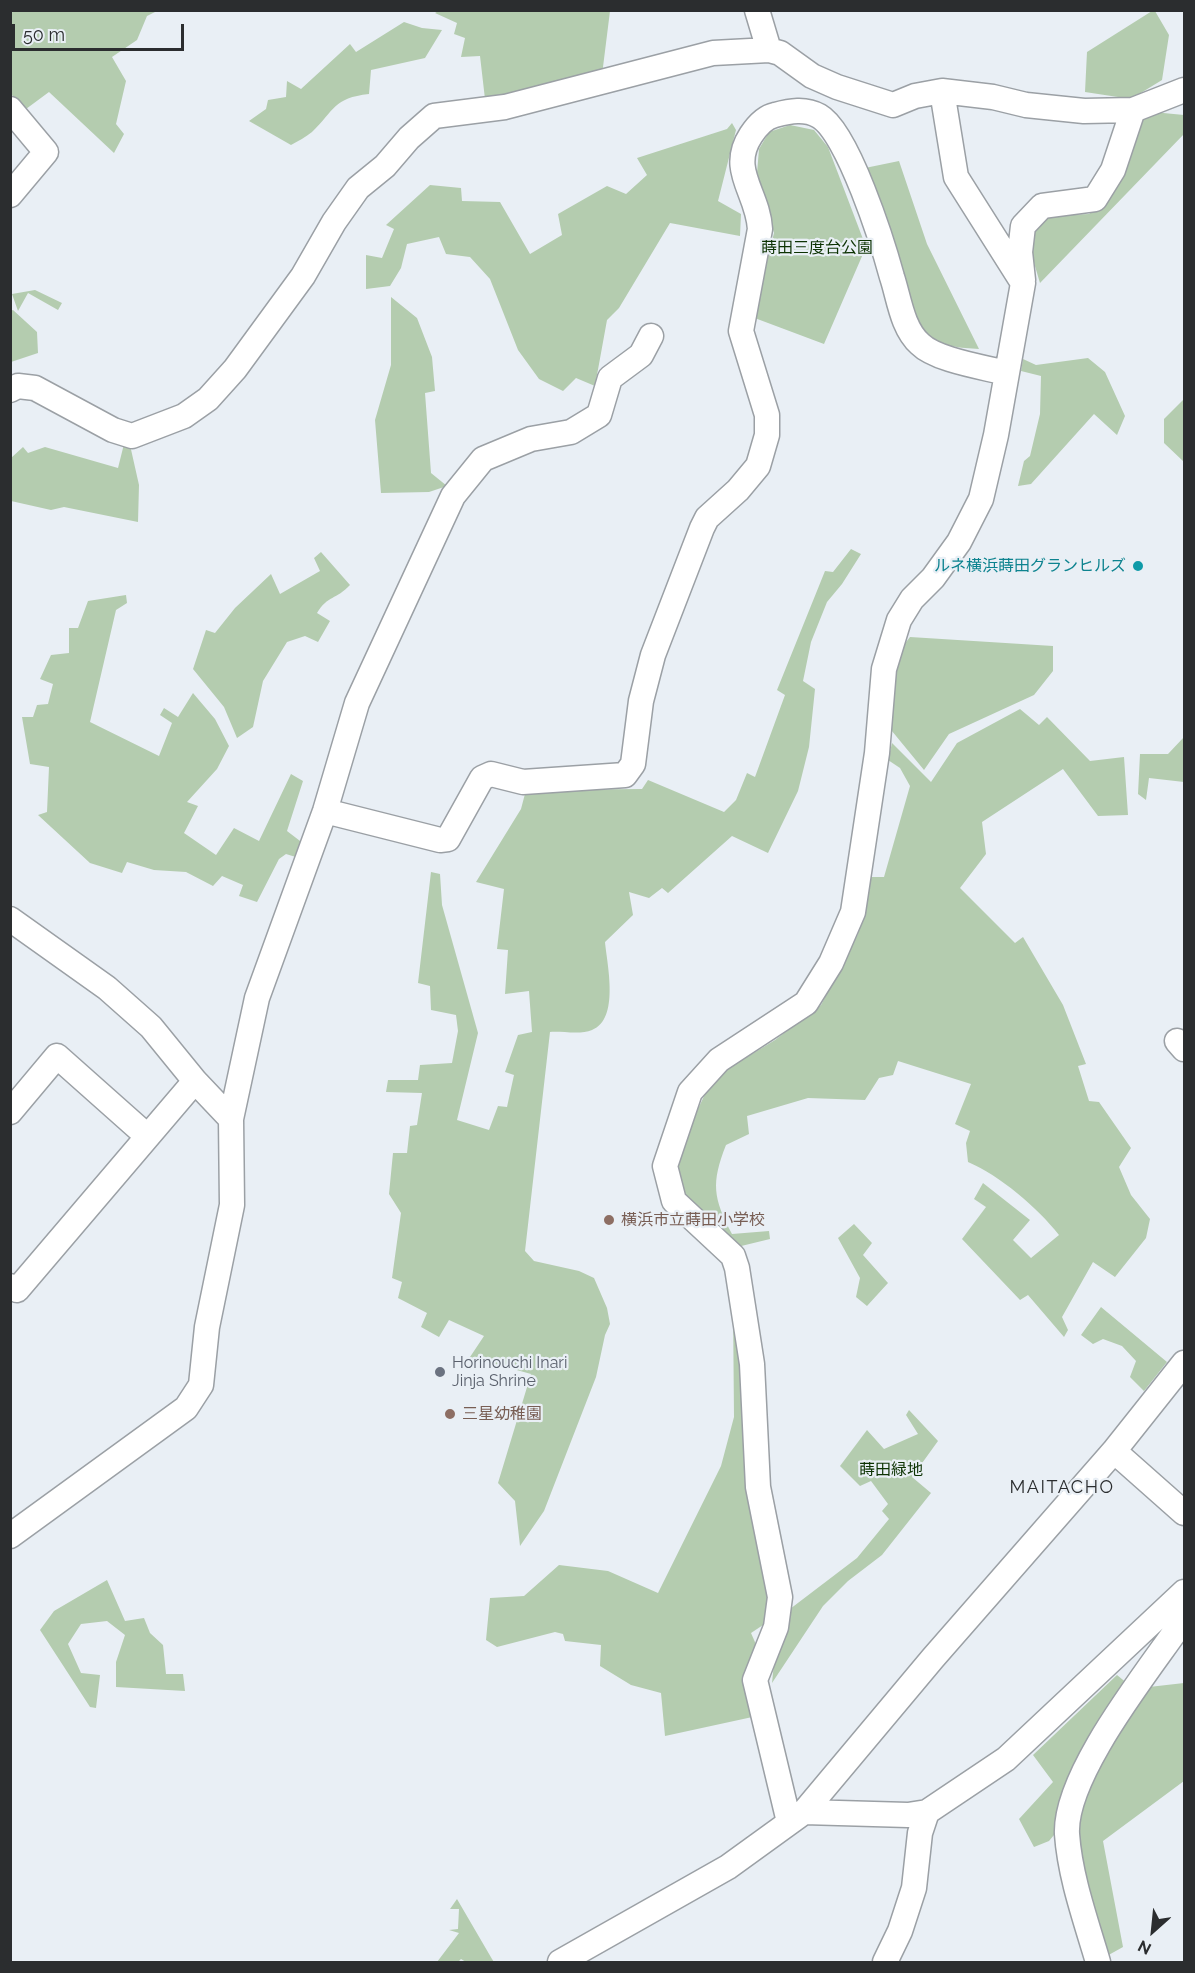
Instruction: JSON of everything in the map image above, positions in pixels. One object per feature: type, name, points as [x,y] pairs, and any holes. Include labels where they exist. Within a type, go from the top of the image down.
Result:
[{"type":"street","points":[[757,10],[769,50]]},
{"type":"street","points":[[10,390],[18,386],[36,388],[113,430],[132,436],[184,416],[208,399],[235,369],[303,276],[334,222],[358,188],[385,166],[409,138],[434,116],[505,107],[713,53],[769,50],[780,53],[812,76],[837,87],[893,105],[915,96],[942,91],[1035,106],[1084,111],[1133,110],[1185,90]]},
{"type":"street","points":[[942,91],[956,177],[1023,283]]},
{"type":"street","points":[[10,109],[46,152],[10,195]]},
{"type":"street","points":[[325,811],[440,840],[448,839],[482,778],[491,774],[524,782],[625,776],[633,764],[641,701],[653,655],[702,528],[707,518],[738,490],[758,466],[767,435],[767,415],[741,331],[760,229],[759,217],[741,162],[742,148],[757,127],[770,116],[796,110],[820,117],[842,143],[880,234],[907,326],[920,345],[938,354],[1006,373]]},
{"type":"street","points":[[797,1817],[755,1680],[776,1627],[780,1597],[758,1487],[752,1364],[737,1268],[733,1256],[674,1201],[664,1166],[690,1092],[719,1060],[747,1039],[806,1003],[831,963],[853,912],[877,753],[884,669],[899,620],[912,599],[933,578],[959,542],[981,499],[996,435],[1023,283],[1020,252],[1023,226],[1042,206],[1095,199],[1113,170],[1133,110]]},
{"type":"street","points":[[10,1536],[186,1408],[201,1385],[207,1327],[232,1205],[231,1119],[257,998],[325,811],[357,703],[453,496],[483,459],[531,439],[571,432],[599,415],[610,378],[641,355],[651,336]]},
{"type":"street","points":[[10,919],[107,988],[151,1027],[195,1081],[231,1119]]},
{"type":"street","points":[[11,1109],[57,1056],[147,1136]]},
{"type":"street","points":[[10,1286],[17,1290],[195,1081]]},
{"type":"street","points":[[560,1962],[728,1866],[797,1817],[917,1676],[1180,1378]]},
{"type":"street","points":[[1114,1451],[1185,1513]]},
{"type":"street","points":[[797,1817],[908,1815],[927,1812],[1006,1759],[1185,1592]]},
{"type":"street","points":[[1098,1962],[1074,1871],[1067,1832],[1074,1797],[1085,1768],[1185,1620]]},
{"type":"street","points":[[885,1962],[900,1932],[914,1888],[920,1833],[927,1812]]},
{"type":"green space","points":[[15,10],[157,11],[147,16],[137,40],[112,57],[126,81],[116,124],[124,134],[114,153],[49,92],[26,109],[11,94],[10,14]]},
{"type":"green space","points":[[440,10],[610,11],[602,75],[485,99],[480,56],[461,57],[465,38],[454,34],[457,23],[435,13]]},
{"type":"green space","points":[[1155,11],[1169,35],[1162,80],[1131,99],[1085,92],[1087,52]]},
{"type":"green space","points":[[404,22],[422,28],[442,30],[425,58],[371,70],[369,94],[341,102],[305,137],[291,145],[249,121],[266,109],[268,100],[286,97],[287,81],[301,89],[350,44],[356,52]]},
{"type":"green space","points":[[1153,112],[1184,115],[1184,134],[1040,283],[1032,248],[1034,232],[1038,224],[1044,216],[1089,214],[1108,198],[1141,118]]},
{"type":"green space","points":[[732,123],[736,130],[718,201],[741,214],[740,236],[670,223],[619,308],[607,320],[595,386],[576,378],[563,391],[539,379],[518,350],[490,279],[470,257],[446,254],[439,237],[407,244],[401,268],[390,286],[366,289],[366,255],[382,258],[394,229],[386,225],[430,185],[461,188],[462,201],[500,202],[530,254],[562,235],[558,214],[607,186],[626,194],[647,175],[637,158],[727,129]]},
{"type":"green space","name":"蒔田三度台公園","points":[[790,125],[814,130],[828,147],[866,247],[824,344],[752,317],[774,233],[757,173],[759,149],[769,132]]},
{"type":"green space","points":[[899,161],[927,244],[979,349],[951,346],[932,338],[922,327],[915,314],[893,236],[865,168]]},
{"type":"green space","points":[[35,290],[62,303],[58,310],[28,293],[18,311],[12,294]]},
{"type":"green space","points":[[391,297],[417,318],[432,357],[435,391],[425,393],[431,473],[447,486],[429,492],[381,493],[375,420],[391,365]]},
{"type":"green space","points":[[13,310],[37,332],[38,353],[11,362],[10,311]]},
{"type":"green space","points":[[1088,358],[1105,372],[1125,416],[1117,435],[1094,414],[1031,484],[1018,486],[1024,461],[1030,456],[1040,414],[1041,376],[1021,371],[1023,359],[1036,365]]},
{"type":"green space","points":[[1184,399],[1184,462],[1164,443],[1164,419]]},
{"type":"green space","points":[[124,444],[130,445],[139,485],[138,522],[64,507],[51,510],[11,501],[11,458],[23,447],[28,453],[45,447],[118,468]]},
{"type":"green space","points":[[851,549],[861,554],[842,584],[827,602],[811,642],[803,681],[815,689],[809,747],[798,791],[768,853],[732,836],[668,893],[662,888],[649,898],[629,892],[633,915],[605,942],[610,990],[606,1015],[601,1024],[592,1030],[577,1033],[550,1032],[525,1251],[534,1261],[579,1271],[594,1278],[607,1308],[610,1324],[605,1335],[596,1377],[544,1511],[520,1546],[515,1501],[498,1483],[531,1374],[470,1357],[484,1336],[449,1320],[439,1337],[421,1327],[427,1313],[398,1298],[402,1282],[392,1278],[401,1213],[389,1194],[393,1153],[407,1153],[410,1126],[417,1125],[422,1093],[386,1092],[388,1080],[418,1080],[420,1065],[452,1063],[458,1031],[456,1015],[431,1010],[430,986],[418,983],[431,872],[440,874],[442,905],[478,1033],[457,1120],[489,1130],[498,1106],[507,1107],[514,1075],[505,1072],[518,1035],[532,1032],[529,991],[505,994],[508,950],[497,949],[504,889],[476,882],[521,809],[526,790],[642,789],[648,780],[724,812],[736,800],[747,773],[755,777],[785,695],[777,690],[825,571],[833,572]]},
{"type":"green space","points":[[321,552],[350,585],[325,603],[317,613],[330,621],[318,642],[305,636],[287,642],[263,681],[253,727],[237,738],[224,707],[193,669],[206,630],[215,633],[235,608],[271,574],[280,594],[320,571],[314,558]]},
{"type":"green space","points":[[126,595],[127,603],[116,610],[90,722],[159,756],[172,723],[160,715],[164,708],[178,717],[193,693],[215,719],[229,746],[217,769],[187,802],[198,806],[184,833],[216,855],[234,828],[259,841],[291,774],[303,781],[287,831],[304,844],[299,858],[286,854],[279,859],[257,902],[239,896],[243,885],[222,876],[213,886],[186,872],[154,870],[127,862],[122,873],[90,863],[38,815],[47,812],[49,767],[30,764],[22,717],[33,717],[37,705],[48,704],[53,684],[40,679],[51,655],[69,653],[69,628],[78,628],[88,601]]},
{"type":"green space","points":[[910,637],[1053,646],[1053,671],[1034,695],[949,734],[924,770],[887,725],[899,651]]},
{"type":"green space","points":[[1020,709],[1039,725],[1047,717],[1090,761],[1124,757],[1128,815],[1098,816],[1063,769],[982,822],[986,854],[960,888],[1015,943],[1023,937],[1063,1005],[1086,1064],[1078,1066],[1089,1101],[1099,1102],[1131,1148],[1119,1167],[1131,1195],[1150,1219],[1146,1238],[1115,1277],[1093,1262],[1062,1317],[1068,1330],[1064,1337],[1028,1295],[1020,1300],[962,1239],[986,1207],[974,1199],[983,1183],[1030,1220],[1013,1240],[1031,1258],[1059,1235],[1017,1193],[992,1175],[968,1162],[966,1143],[970,1131],[955,1124],[971,1084],[898,1061],[893,1075],[879,1078],[865,1100],[808,1098],[747,1116],[749,1134],[726,1145],[718,1170],[716,1190],[721,1210],[732,1234],[769,1231],[770,1239],[733,1248],[679,1198],[674,1178],[682,1142],[707,1090],[729,1068],[775,1040],[821,1005],[858,934],[870,877],[884,877],[910,786],[900,768],[888,760],[892,743],[931,782],[957,743]]},
{"type":"green space","points":[[1184,737],[1184,782],[1149,778],[1146,800],[1138,794],[1140,754],[1168,754]]},
{"type":"green space","points":[[854,1224],[872,1243],[863,1255],[888,1283],[867,1306],[856,1297],[860,1278],[838,1238]]},
{"type":"green space","points":[[733,1306],[764,1538],[769,1621],[751,1633],[758,1649],[757,1716],[665,1736],[661,1693],[631,1685],[600,1666],[601,1645],[565,1641],[563,1634],[555,1632],[497,1647],[486,1640],[490,1598],[524,1596],[559,1565],[608,1571],[658,1593],[721,1466],[734,1417]]},
{"type":"green space","points":[[1101,1307],[1167,1362],[1144,1391],[1130,1377],[1136,1361],[1122,1346],[1103,1339],[1093,1344],[1081,1335]]},
{"type":"green space","name":"蒔田緑地","points":[[909,1410],[938,1441],[912,1477],[931,1493],[882,1555],[848,1581],[823,1606],[772,1683],[774,1663],[790,1609],[857,1558],[889,1519],[882,1511],[888,1504],[871,1481],[860,1486],[840,1466],[867,1430],[884,1449],[918,1434],[906,1415]]},
{"type":"green space","points":[[107,1580],[125,1621],[144,1618],[150,1633],[163,1645],[166,1674],[183,1674],[185,1691],[116,1687],[116,1662],[125,1635],[107,1621],[81,1624],[68,1644],[81,1673],[100,1675],[96,1708],[90,1707],[40,1630],[54,1611]]},
{"type":"green space","points":[[1117,1675],[1128,1684],[1059,1829],[1049,1841],[1034,1847],[1019,1819],[1053,1782],[1033,1755]]},
{"type":"green space","points":[[1184,1683],[1184,1781],[1103,1841],[1123,1947],[1105,1957],[1075,1831],[1095,1770],[1149,1687]]},
{"type":"green space","points":[[457,1899],[494,1962],[466,1962],[461,1959],[458,1962],[437,1962],[459,1933],[449,1930],[458,1929],[459,1909],[450,1909]]},
{"type":"place","name":"ルネ横浜蒔田グランヒルズ","points":[[1138,566]]},
{"type":"place","name":"横浜市立蒔田小学校","points":[[609,1220]]},
{"type":"place","name":"Horinouchi Inari Jinja Shrine","points":[[440,1372]]},
{"type":"place","name":"三星幼稚園","points":[[450,1414]]},
{"type":"district","name":"MAITACHO","points":[[1062,1488]]}]
